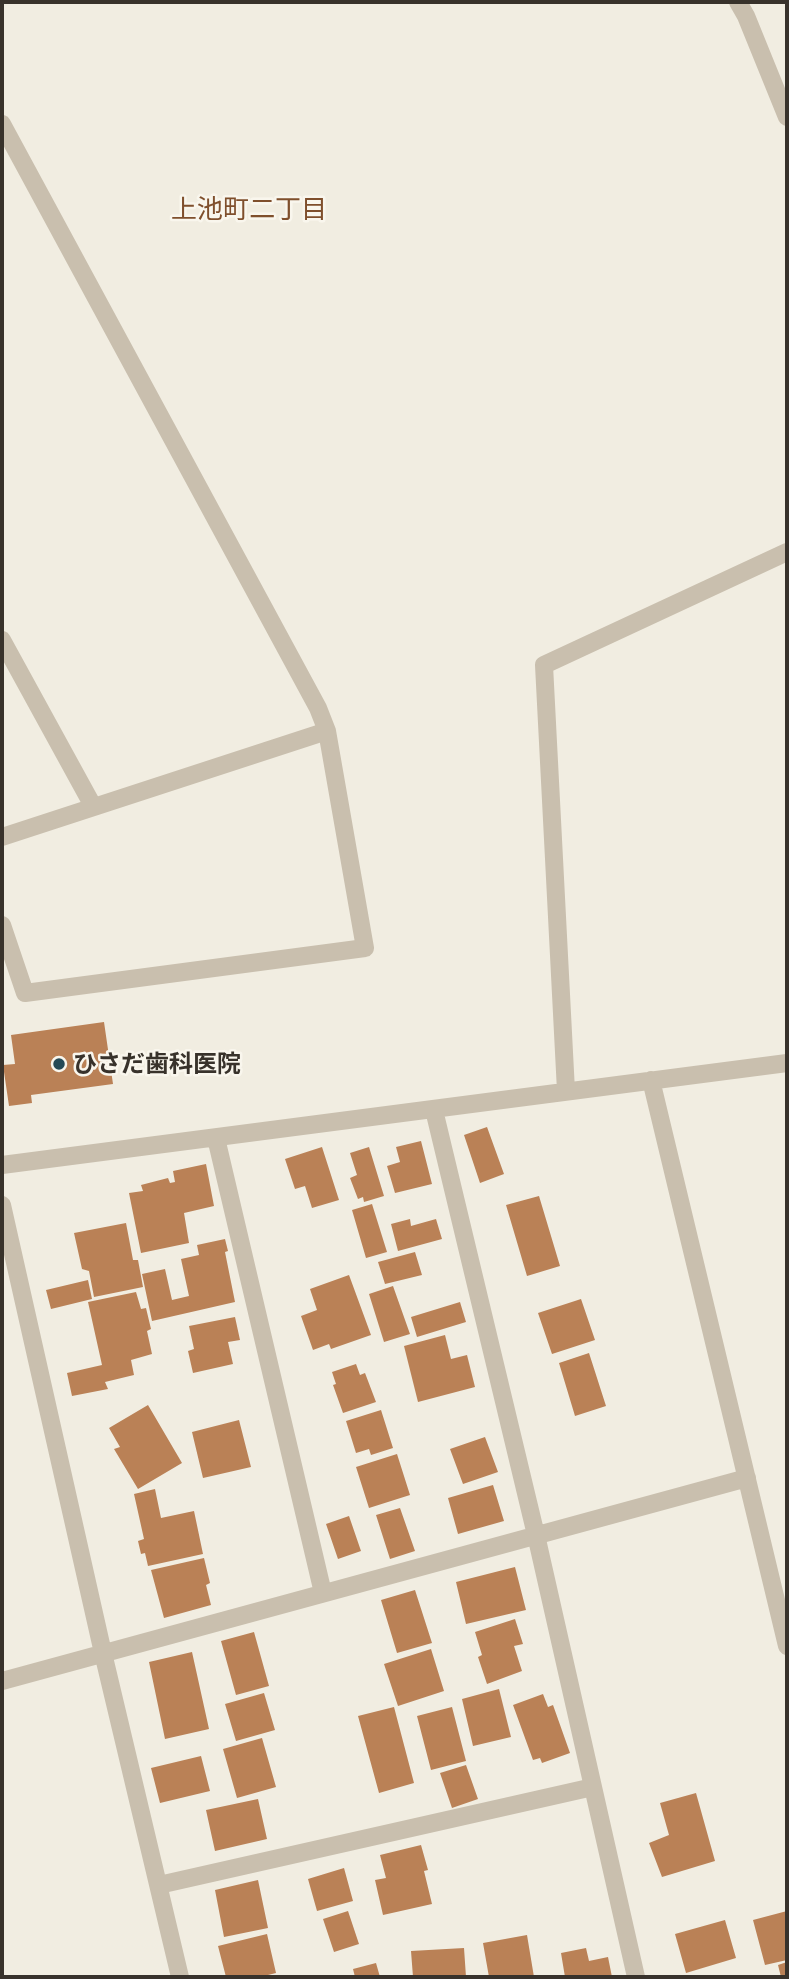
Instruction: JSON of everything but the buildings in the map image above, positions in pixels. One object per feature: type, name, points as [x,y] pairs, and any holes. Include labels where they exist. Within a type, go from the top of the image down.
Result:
[{"type":"street","points":[[738,2],[787,117]]},
{"type":"street","points":[[2,124],[312,696],[327,731],[365,948],[25,993],[2,925]]},
{"type":"street","points":[[566,1091],[544,665],[787,552]]},
{"type":"street","points":[[2,640],[93,806]]},
{"type":"street","points":[[2,836],[327,731]]},
{"type":"street","points":[[2,1165],[787,1063]]},
{"type":"street","points":[[651,1080],[787,1646]]},
{"type":"street","points":[[434,1110],[536,1535],[636,1977]]},
{"type":"street","points":[[216,1138],[323,1594]]},
{"type":"street","points":[[2,1205],[103,1653],[180,1977]]},
{"type":"street","points":[[2,1681],[747,1478]]},
{"type":"street","points":[[159,1885],[593,1787]]},
{"type":"place","name":"ひさだ歯科医院","points":[[59,1064]]},
{"type":"district","name":"上池町二丁目","points":[[249,209]]}]
